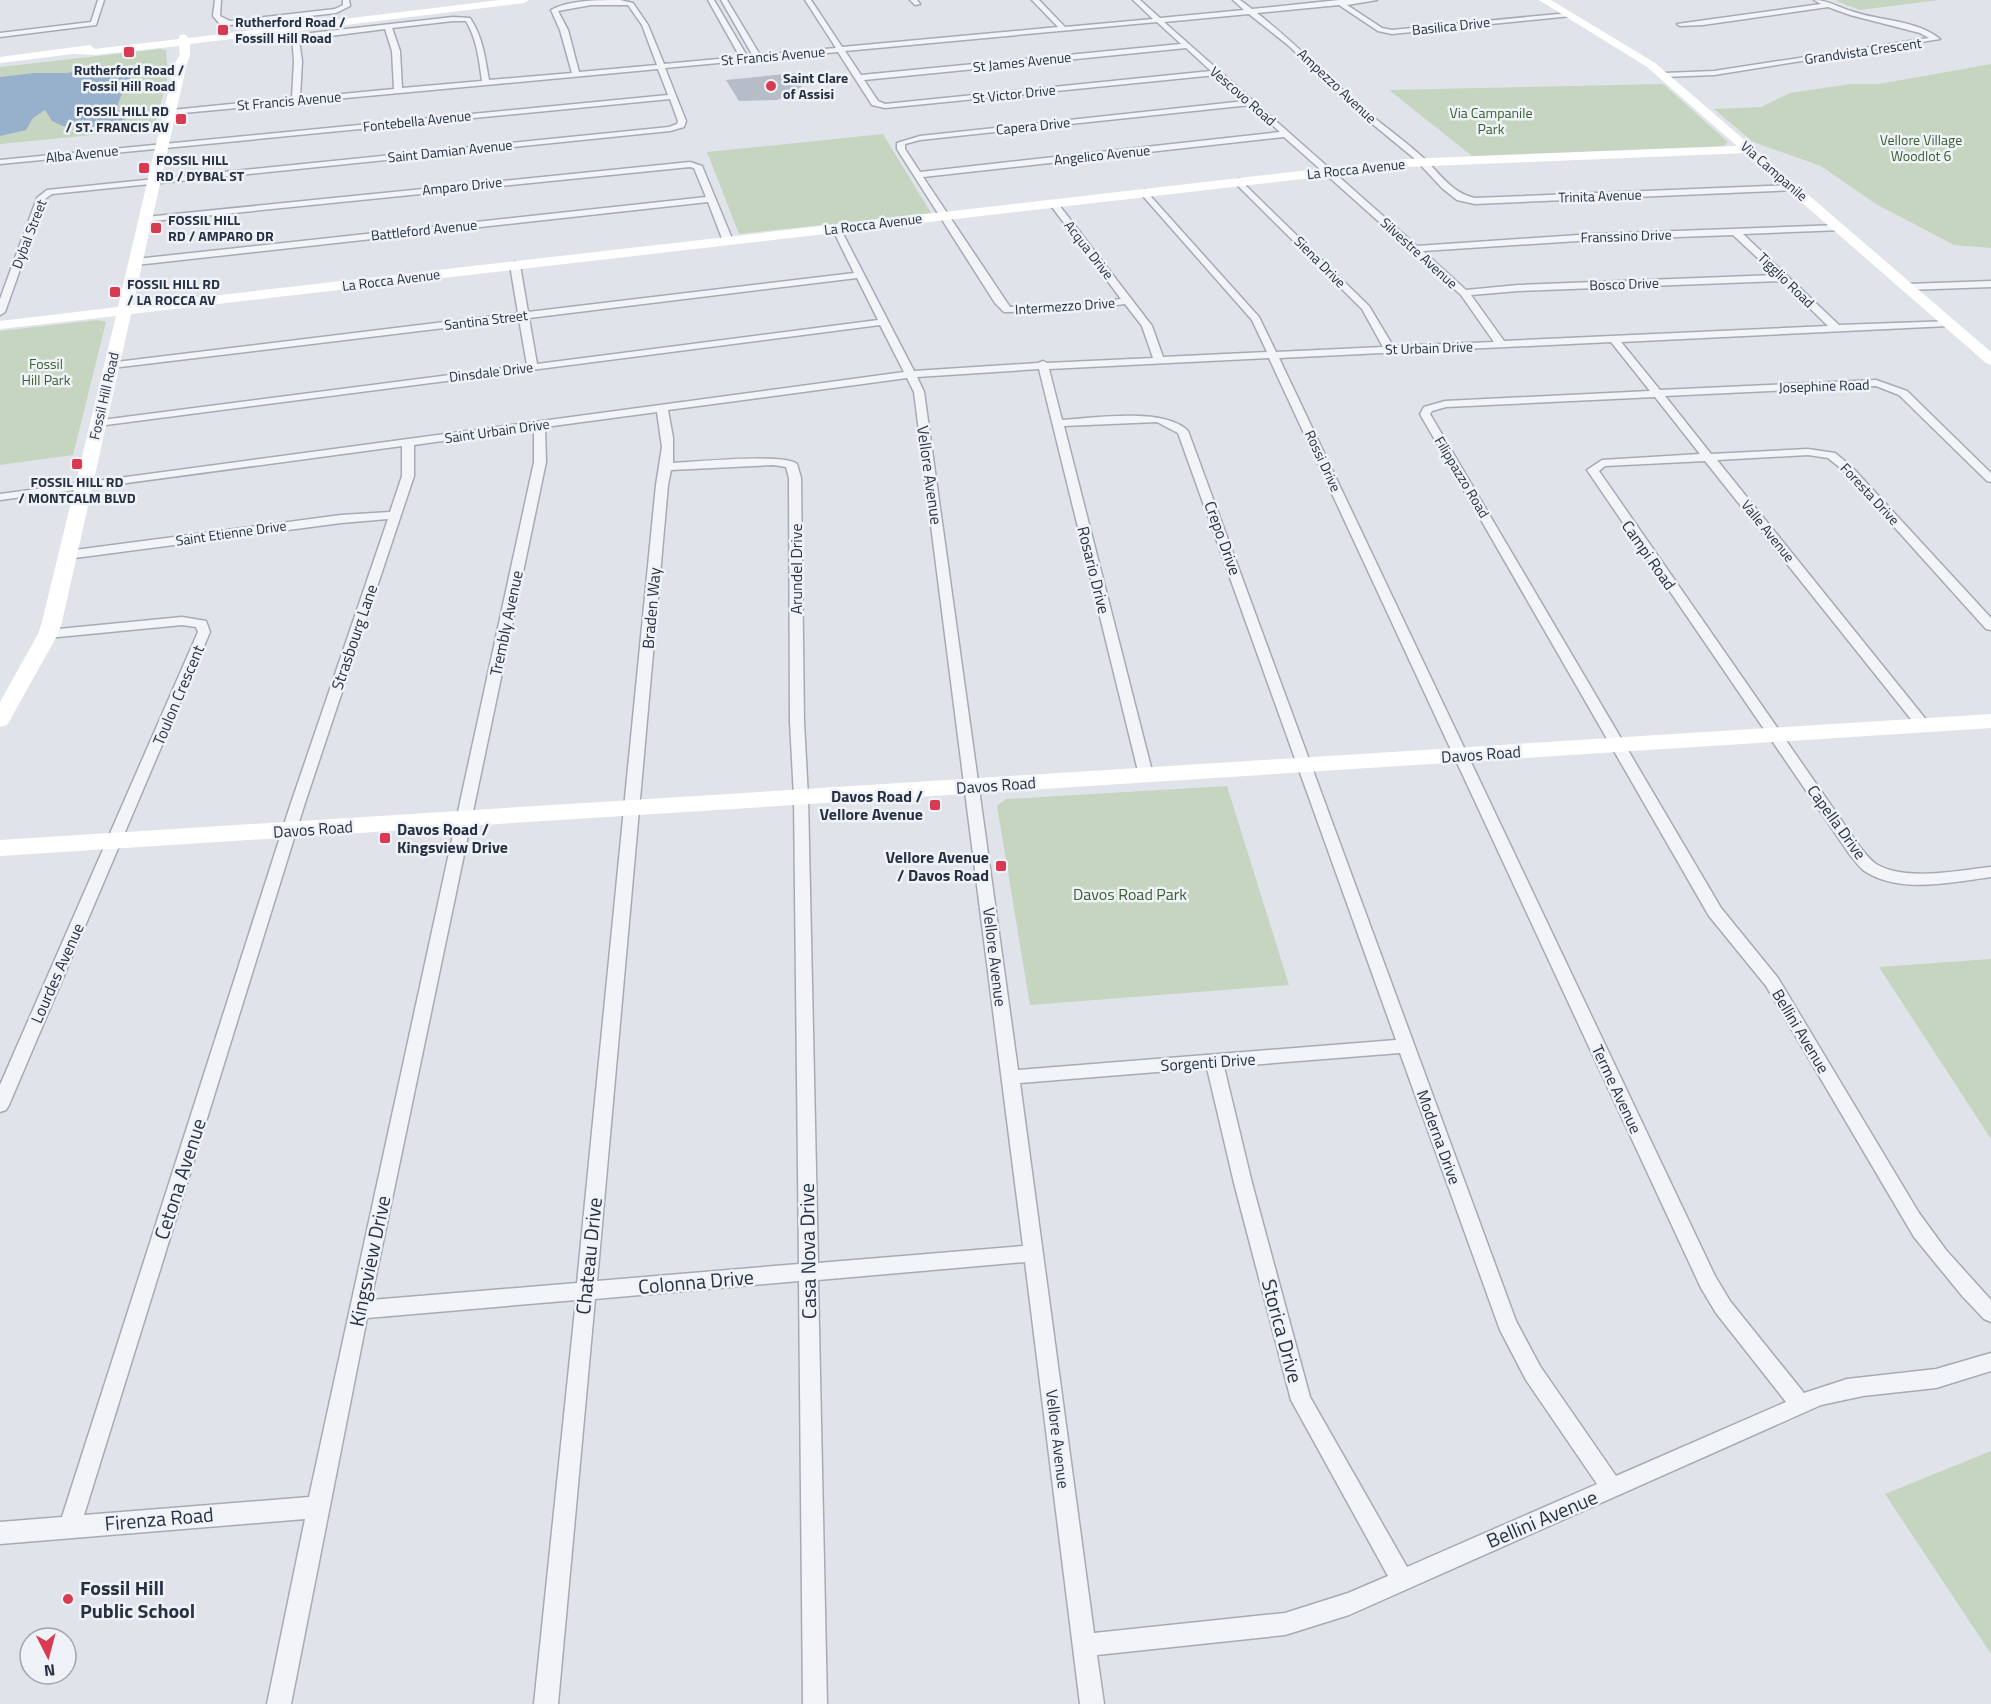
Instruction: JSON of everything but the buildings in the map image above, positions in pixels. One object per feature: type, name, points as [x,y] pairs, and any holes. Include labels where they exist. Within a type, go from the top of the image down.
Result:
[{"type":"street","points":[[0,35],[94,24],[101,0]]},
{"type":"street","points":[[218,0],[215,11],[218,20],[221,23],[230,23],[336,11],[347,6],[346,0]]},
{"type":"street","points":[[0,60],[76,51],[95,52],[178,40],[524,0]]},
{"type":"street","points":[[711,0],[746,59]]},
{"type":"street","points":[[724,0],[757,57]]},
{"type":"street","name":"St Victor Drive","points":[[808,0],[875,103],[885,106],[1217,73]]},
{"type":"street","points":[[1035,0],[1063,29]]},
{"type":"street","name":"Vescovo Road","points":[[1136,0],[1327,172]]},
{"type":"street","name":"Ampezzo Avenue","points":[[1236,0],[1292,44],[1356,106],[1422,162]]},
{"type":"street","name":"St Francis Avenue","points":[[172,112],[1374,0]]},
{"type":"street","name":"Via Campanile","points":[[1544,0],[1639,56],[1664,75],[1991,360]]},
{"type":"street","name":"Grandvista Crescent","points":[[1664,75],[1714,73],[1936,39],[1922,31],[1852,14],[1817,0]]},
{"type":"street","name":"Saint Damian Avenue","points":[[155,180],[670,129],[681,125],[682,121],[645,25],[630,3],[617,1],[559,7],[554,10],[564,30],[576,74]]},
{"type":"street","name":"Basilica Drive","points":[[1339,2],[1380,30],[1392,32],[1569,15]]},
{"type":"street","points":[[1680,24],[1703,23],[1828,5]]},
{"type":"street","points":[[296,100],[298,61],[295,39],[388,26],[468,19],[478,39],[486,83]]},
{"type":"street","points":[[388,26],[396,51],[398,91]]},
{"type":"street","name":"Fossil Hill Road","points":[[0,720],[48,634],[172,112],[181,63],[175,56],[178,40]]},
{"type":"street","name":"St James Avenue","points":[[858,78],[1187,46]]},
{"type":"street","name":"Fontebella Avenue","points":[[164,146],[671,96]]},
{"type":"street","name":"Capera Drive","points":[[944,216],[901,150],[900,146],[904,141],[1251,103]]},
{"type":"street","name":"Angelico Avenue","points":[[918,175],[1287,134]]},
{"type":"street","name":"Alba Avenue","points":[[0,162],[164,146]]},
{"type":"street","name":"La Rocca Avenue","points":[[0,325],[1422,162],[1749,149]]},
{"type":"street","name":"Trinita Avenue","points":[[1422,162],[1460,198],[1475,201],[1793,188]]},
{"type":"street","name":"Amparo Drive","points":[[146,220],[674,164],[698,166],[728,241]]},
{"type":"street","name":"Silvestre Avenue","points":[[1327,172],[1464,293],[1501,344]]},
{"type":"street","name":"Dybal Street","points":[[0,312],[44,194],[68,189],[155,180]]},
{"type":"street","name":"Siena Drive","points":[[1239,182],[1366,308],[1389,349]]},
{"type":"street","name":"Rossi Drive","points":[[1145,193],[1256,319],[1461,755]]},
{"type":"street","name":"Battleford Avenue","points":[[136,262],[711,199]]},
{"type":"street","name":"Acqua Drive","points":[[1053,203],[1147,326],[1159,359]]},
{"type":"street","name":"Intermezzo Drive","points":[[944,216],[1000,303],[1007,310],[1068,308],[1128,301]]},
{"type":"street","name":"Vellore Avenue","points":[[836,228],[919,392],[1092,1704]]},
{"type":"street","name":"Franssino Drive","points":[[1414,249],[1593,237],[1839,228]]},
{"type":"street","name":"Tigglio Road","points":[[1737,232],[1836,328]]},
{"type":"street","points":[[515,266],[532,367]]},
{"type":"street","name":"Santina Street","points":[[112,365],[860,274]]},
{"type":"street","name":"Bosco Drive","points":[[1464,293],[1518,288],[1784,278]]},
{"type":"street","points":[[1908,287],[1991,284]]},
{"type":"street","name":"Dinsdale Drive","points":[[98,423],[884,322]]},
{"type":"street","name":"St Urbain Drive","points":[[911,374],[1043,364],[1948,323]]},
{"type":"street","name":"Valle Avenue","points":[[1613,338],[1923,725]]},
{"type":"street","name":"Rosario Drive","points":[[1043,364],[1146,775]]},
{"type":"street","name":"Saint Urbain Drive","points":[[0,497],[911,374]]},
{"type":"street","name":"Josephine Road","points":[[1656,393],[1861,383],[1887,386],[1903,393],[1991,479]]},
{"type":"street","name":"Filippazzo Road","points":[[1617,745],[1425,414],[1428,409],[1445,404],[1656,393]]},
{"type":"street","name":"Braden Way","points":[[633,808],[662,486],[668,467],[669,438],[662,409]]},
{"type":"street","name":"Crepo Drive","points":[[1059,423],[1157,419],[1169,422],[1183,431],[1305,765]]},
{"type":"street","name":"Trembly Avenue","points":[[463,819],[540,462],[538,426]]},
{"type":"street","name":"Strasbourg Lane","points":[[289,830],[409,470],[408,443]]},
{"type":"street","name":"Foresta Drive","points":[[1707,457],[1808,452],[1831,455],[1847,468],[1991,626]]},
{"type":"street","name":"Campi Road","points":[[1707,457],[1602,463],[1593,470],[1774,734]]},
{"type":"street","name":"Arundel Drive","points":[[668,467],[773,462],[791,464],[795,478],[797,722],[801,797]]},
{"type":"street","name":"Saint Etienne Drive","points":[[67,555],[395,514]]},
{"type":"street","name":"Toulon Crescent","points":[[48,634],[192,621],[201,624],[204,632],[114,841]]},
{"type":"street","name":"Davos Road","points":[[0,848],[1991,721]]},
{"type":"street","name":"Capella Drive","points":[[1774,734],[1855,851],[1870,868],[1887,876],[1904,879],[1991,872]]},
{"type":"street","name":"Bellini Avenue","points":[[1617,745],[1714,912],[1772,982],[1912,1219],[1949,1269],[1991,1313]]},
{"type":"street","name":"Terme Avenue","points":[[1461,755],[1708,1282],[1723,1307],[1802,1405]]},
{"type":"street","name":"Moderna Drive","points":[[1305,765],[1507,1324],[1533,1372],[1613,1489]]},
{"type":"street","name":"Casa Nova Drive","points":[[801,797],[815,1704]]},
{"type":"street","name":"Chateau Drive","points":[[546,1704],[633,808]]},
{"type":"street","name":"Kingsview Drive","points":[[279,1704],[318,1507],[463,819]]},
{"type":"street","name":"Cetona Avenue","points":[[70,1527],[289,830]]},
{"type":"street","name":"Lourdes Avenue","points":[[0,1105],[114,841]]},
{"type":"street","name":"Sorgenti Drive","points":[[1010,1077],[1406,1046]]},
{"type":"street","name":"Storica Drive","points":[[1214,1062],[1246,1195],[1301,1400],[1402,1579]]},
{"type":"street","name":"Colonna Drive","points":[[359,1310],[1033,1253]]},
{"type":"street","name":"Bellini Avenue","points":[[1085,1645],[1285,1624],[1349,1604],[1802,1405],[1817,1396],[1834,1390],[1931,1380],[1961,1373],[1991,1362]]},
{"type":"street","name":"Firenza Road","points":[[0,1533],[318,1507]]},
{"type":"green space","points":[[1939,0],[1860,10],[1836,1]]},
{"type":"green space","points":[[166,50],[168,75],[154,129],[0,144],[0,67]]},
{"type":"green space","name":"Vellore Village Woodlot 6","points":[[1991,64],[1991,248],[1954,245],[1876,204],[1821,166],[1753,142],[1714,109],[1761,107],[1790,93],[1851,84],[1879,84]]},
{"type":"green space","name":"Via Campanile Park","points":[[1663,84],[1728,142],[1724,146],[1472,156],[1389,90]]},
{"type":"green space","points":[[883,134],[931,213],[739,234],[707,152]]},
{"type":"green space","name":"Fossil Hill Park","points":[[97,320],[106,322],[73,455],[0,465],[0,331]]},
{"type":"green space","name":"Davos Road Park","points":[[1227,786],[1289,985],[1030,1005],[997,806],[1006,799]]},
{"type":"green space","points":[[1991,959],[1991,1139],[1879,967]]},
{"type":"green space","points":[[1991,1451],[1991,1654],[1885,1494]]},
{"type":"water","points":[[103,66],[129,67],[133,71],[118,104],[117,109],[126,117],[120,124],[112,127],[63,126],[52,121],[45,110],[33,118],[26,130],[0,136],[0,77],[34,73],[67,73]]},
{"type":"place","name":"Rutherford Road / Fossill Hill Road","points":[[223,30]]},
{"type":"place","name":"Rutherford Road / Fossil Hill Road","points":[[129,52]]},
{"type":"place","name":"Saint Clare of Assisi","points":[[771,86]]},
{"type":"place","name":"FOSSIL HILL RD / ST. FRANCIS AV","points":[[181,119]]},
{"type":"place","name":"FOSSIL HILL RD / DYBAL ST","points":[[144,168]]},
{"type":"place","name":"FOSSIL HILL RD / AMPARO DR","points":[[156,228]]},
{"type":"place","name":"FOSSIL HILL RD / LA ROCCA AV","points":[[115,292]]},
{"type":"place","name":"FOSSIL HILL RD / MONTCALM BLVD","points":[[77,464]]},
{"type":"place","name":"Davos Road / Vellore Avenue","points":[[935,805]]},
{"type":"place","name":"Davos Road / Kingsview Drive","points":[[385,838]]},
{"type":"place","name":"Vellore Avenue / Davos Road","points":[[1001,866]]},
{"type":"place","name":"Fossil Hill Public School","points":[[68,1599]]}]
